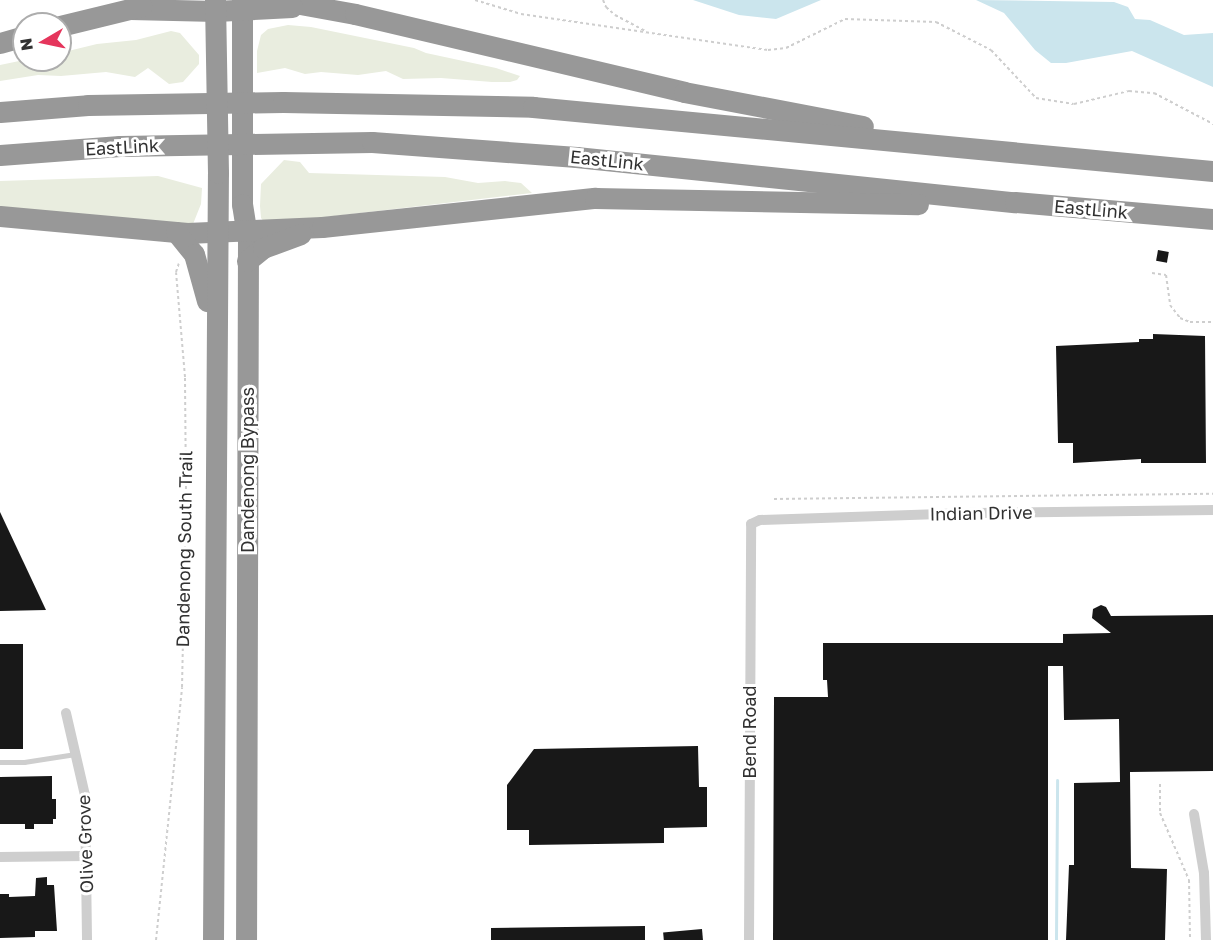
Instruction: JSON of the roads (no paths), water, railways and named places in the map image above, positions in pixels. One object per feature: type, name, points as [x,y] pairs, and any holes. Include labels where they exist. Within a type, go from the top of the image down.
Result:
[{"type":"highway","points":[[72,23],[166,0]]},
{"type":"highway","points":[[279,0],[329,9],[684,92],[999,151]]},
{"type":"highway","points":[[130,9],[215,5],[329,9]]},
{"type":"highway","name":"Dandenong Bypass","points":[[213,940],[214,419],[218,173],[215,5]]},
{"type":"highway","name":"Dandenong Bypass","points":[[242,5],[242,204],[247,261],[246,940]]},
{"type":"highway","points":[[0,112],[88,105],[283,102],[533,107],[1213,171]]},
{"type":"highway","name":"EastLink","points":[[0,154],[120,146],[372,142],[576,157],[1213,220]]},
{"type":"highway","points":[[0,216],[176,232],[217,232],[322,227],[594,198],[874,204],[1015,202]]},
{"type":"highway","points":[[247,261],[263,248],[322,227]]},
{"type":"highway","points":[[176,232],[194,254],[207,303],[214,419]]},
{"type":"street","name":"Indian Drive","points":[[751,524],[760,520],[965,513],[1213,510]]},
{"type":"street","name":"Bend Road","points":[[749,940],[751,524]]},
{"type":"street","name":"Olive Grove","points":[[66,713],[85,795],[87,940]]},
{"type":"street","points":[[1194,814],[1204,873],[1206,940]]},
{"type":"street","points":[[0,857],[87,856]]},
{"type":"lane","points":[[0,762],[24,762],[75,754]]},
{"type":"water","points":[[693,0],[821,0],[776,19],[739,15]]},
{"type":"water","points":[[976,0],[1114,2],[1128,7],[1135,19],[1150,20],[1184,35],[1213,33],[1213,87],[1132,51],[1066,63],[1051,63],[1035,50],[1004,13]]},
{"type":"waterway","points":[[1056,940],[1057,780]]}]
